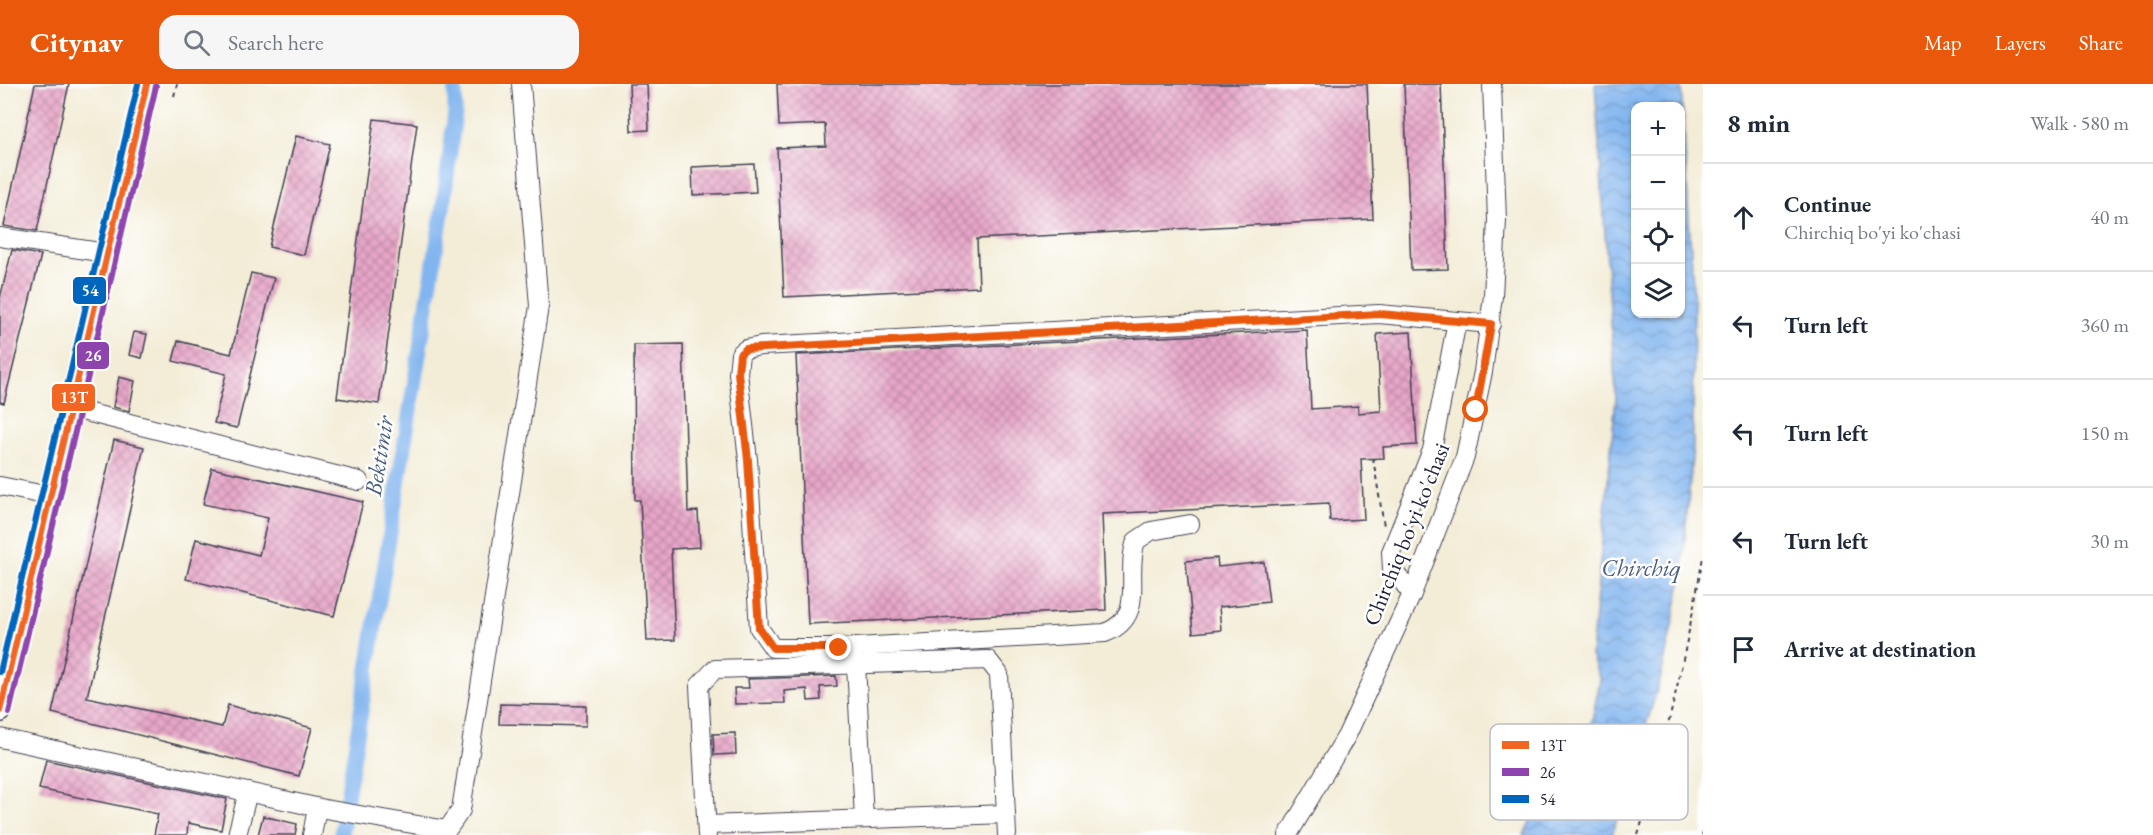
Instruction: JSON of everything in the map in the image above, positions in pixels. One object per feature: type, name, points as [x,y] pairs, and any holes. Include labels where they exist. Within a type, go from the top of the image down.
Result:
[{"type":"main road","points":[[0,711],[70,408],[133,84]]},
{"type":"main road","points":[[0,644],[35,493],[147,84]]},
{"type":"street","points":[[0,738],[321,808],[447,830],[461,810],[539,306],[521,84]]},
{"type":"street","name":"Chirchiq bo'yi ko'chasi","points":[[1288,835],[1347,735],[1412,594],[1465,457],[1491,324],[1497,220],[1492,84]]},
{"type":"street","points":[[0,237],[100,253]]},
{"type":"street","points":[[1190,524],[1151,531],[1136,541],[1132,566],[1132,608],[1118,628],[1105,633],[839,648],[773,648],[759,628],[748,460],[738,373],[740,354],[746,349],[761,346],[1380,314],[1491,324]]},
{"type":"street","points":[[1412,594],[1392,569],[1391,552],[1432,450],[1458,321]]},
{"type":"street","points":[[70,408],[359,481]]},
{"type":"street","points":[[0,486],[35,493]]},
{"type":"street","points":[[1006,814],[864,819],[707,830],[699,686],[715,669],[988,660],[999,674],[1006,814],[1007,835]]},
{"type":"street","points":[[856,664],[864,819]]},
{"type":"street","points":[[237,835],[248,792]]},
{"type":"street","points":[[312,835],[321,808]]},
{"type":"path","points":[[174,96],[177,84]]},
{"type":"path","points":[[1373,458],[1383,523],[1391,552]]},
{"type":"path","points":[[1670,724],[1686,654],[1703,557]]},
{"type":"path","points":[[1638,835],[1643,820]]},
{"type":"water","name":"Chirchiq","points":[[1595,84],[1681,84],[1682,102],[1631,102],[1631,318],[1685,318],[1685,151],[1694,303],[1693,446],[1681,584],[1661,677],[1646,724],[1590,724],[1600,680],[1591,655],[1616,398]]},
{"type":"water","name":"Chirchiq","points":[[1531,820],[1617,820],[1612,835],[1524,835]]},
{"type":"building","points":[[35,84],[69,84],[37,231],[4,226]]},
{"type":"building","points":[[629,84],[647,84],[649,130],[631,131]]},
{"type":"building","points":[[777,84],[1367,84],[1373,219],[977,239],[979,287],[784,297],[777,148],[826,146],[825,124],[779,126]]},
{"type":"building","points":[[1404,84],[1441,84],[1448,269],[1411,270]]},
{"type":"building","points":[[374,119],[417,124],[379,404],[337,398]]},
{"type":"building","points":[[296,136],[330,144],[304,255],[269,247]]},
{"type":"building","points":[[754,164],[756,192],[693,195],[692,167]]},
{"type":"building","points":[[12,250],[41,255],[4,403],[0,402],[0,298]]},
{"type":"building","points":[[251,273],[274,278],[237,428],[214,423],[226,374],[173,361],[178,341],[231,354]]},
{"type":"building","points":[[1307,330],[1311,409],[1358,406],[1358,413],[1381,411],[1377,334],[1411,332],[1417,445],[1383,447],[1384,458],[1361,459],[1364,519],[1330,521],[1329,503],[1102,514],[1106,610],[808,624],[796,355]]},
{"type":"building","points":[[134,332],[147,334],[142,358],[129,355]]},
{"type":"building","points":[[683,344],[688,512],[698,511],[700,547],[671,549],[675,640],[647,641],[640,500],[635,500],[634,345]]},
{"type":"building","points":[[119,377],[135,381],[129,411],[113,407]]},
{"type":"building","points":[[114,440],[144,447],[87,697],[222,727],[228,705],[312,728],[299,776],[52,713]]},
{"type":"building","points":[[212,468],[363,502],[334,616],[186,579],[196,539],[259,555],[268,518],[203,504]]},
{"type":"building","points":[[1217,558],[1218,567],[1264,562],[1269,602],[1219,607],[1221,630],[1193,633],[1186,561]]},
{"type":"building","points":[[836,676],[837,686],[820,687],[821,700],[808,701],[807,689],[784,691],[785,703],[735,704],[734,688],[749,688],[748,679]]},
{"type":"building","points":[[500,704],[586,706],[586,726],[499,724]]},
{"type":"building","points":[[735,733],[736,754],[714,755],[713,734]]},
{"type":"building","points":[[46,760],[227,799],[221,830],[188,823],[187,835],[154,835],[158,814],[39,789]]},
{"type":"building","points":[[263,816],[297,824],[295,835],[258,835]]},
{"type":"waterway","name":"Bektimir","points":[[341,835],[443,207],[455,113],[455,84]]},
{"type":"transit line","name":"54","points":[[0,672],[138,84]]},
{"type":"transit line","name":"13Т","points":[[0,711],[147,84]]},
{"type":"transit line","name":"26","points":[[9,713],[156,86]]},
{"type":"route","points":[[839,648],[773,648],[766,642],[759,628],[748,460],[738,373],[740,354],[746,349],[761,346],[1380,314],[1491,324],[1476,410]]}]
